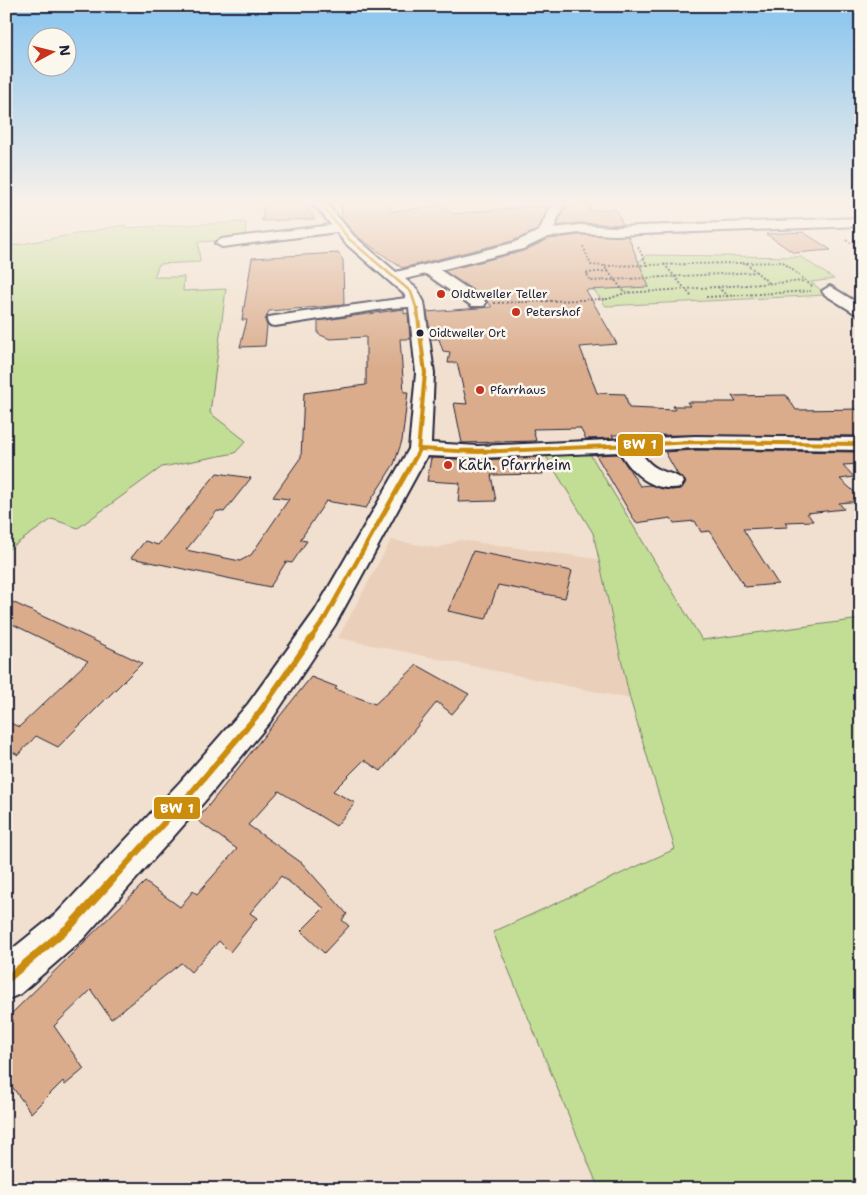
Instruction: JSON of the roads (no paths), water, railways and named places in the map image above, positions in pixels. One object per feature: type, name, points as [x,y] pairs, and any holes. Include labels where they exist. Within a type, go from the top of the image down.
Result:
[{"type":"street","points":[[6,980],[70,926],[192,792],[259,713],[326,618],[420,449],[425,373],[416,302],[411,292],[370,257]]},
{"type":"street","points":[[394,277],[476,257]]},
{"type":"street","points":[[429,269],[478,303]]},
{"type":"street","points":[[830,290],[861,312]]},
{"type":"street","points":[[275,321],[390,303],[416,302]]},
{"type":"street","points":[[420,449],[478,452],[695,442],[860,444]]},
{"type":"street","points":[[627,446],[643,471],[654,477],[673,482]]},
{"type":"place","name":"Oidtweiler Teller","points":[[441,294]]},
{"type":"place","name":"Petershof","points":[[516,312]]},
{"type":"place","name":"Oidtweiler Ort","points":[[420,333]]},
{"type":"place","name":"Pfarrhaus","points":[[480,390]]},
{"type":"place","name":"Kath. Pfarrheim","points":[[448,465]]}]
